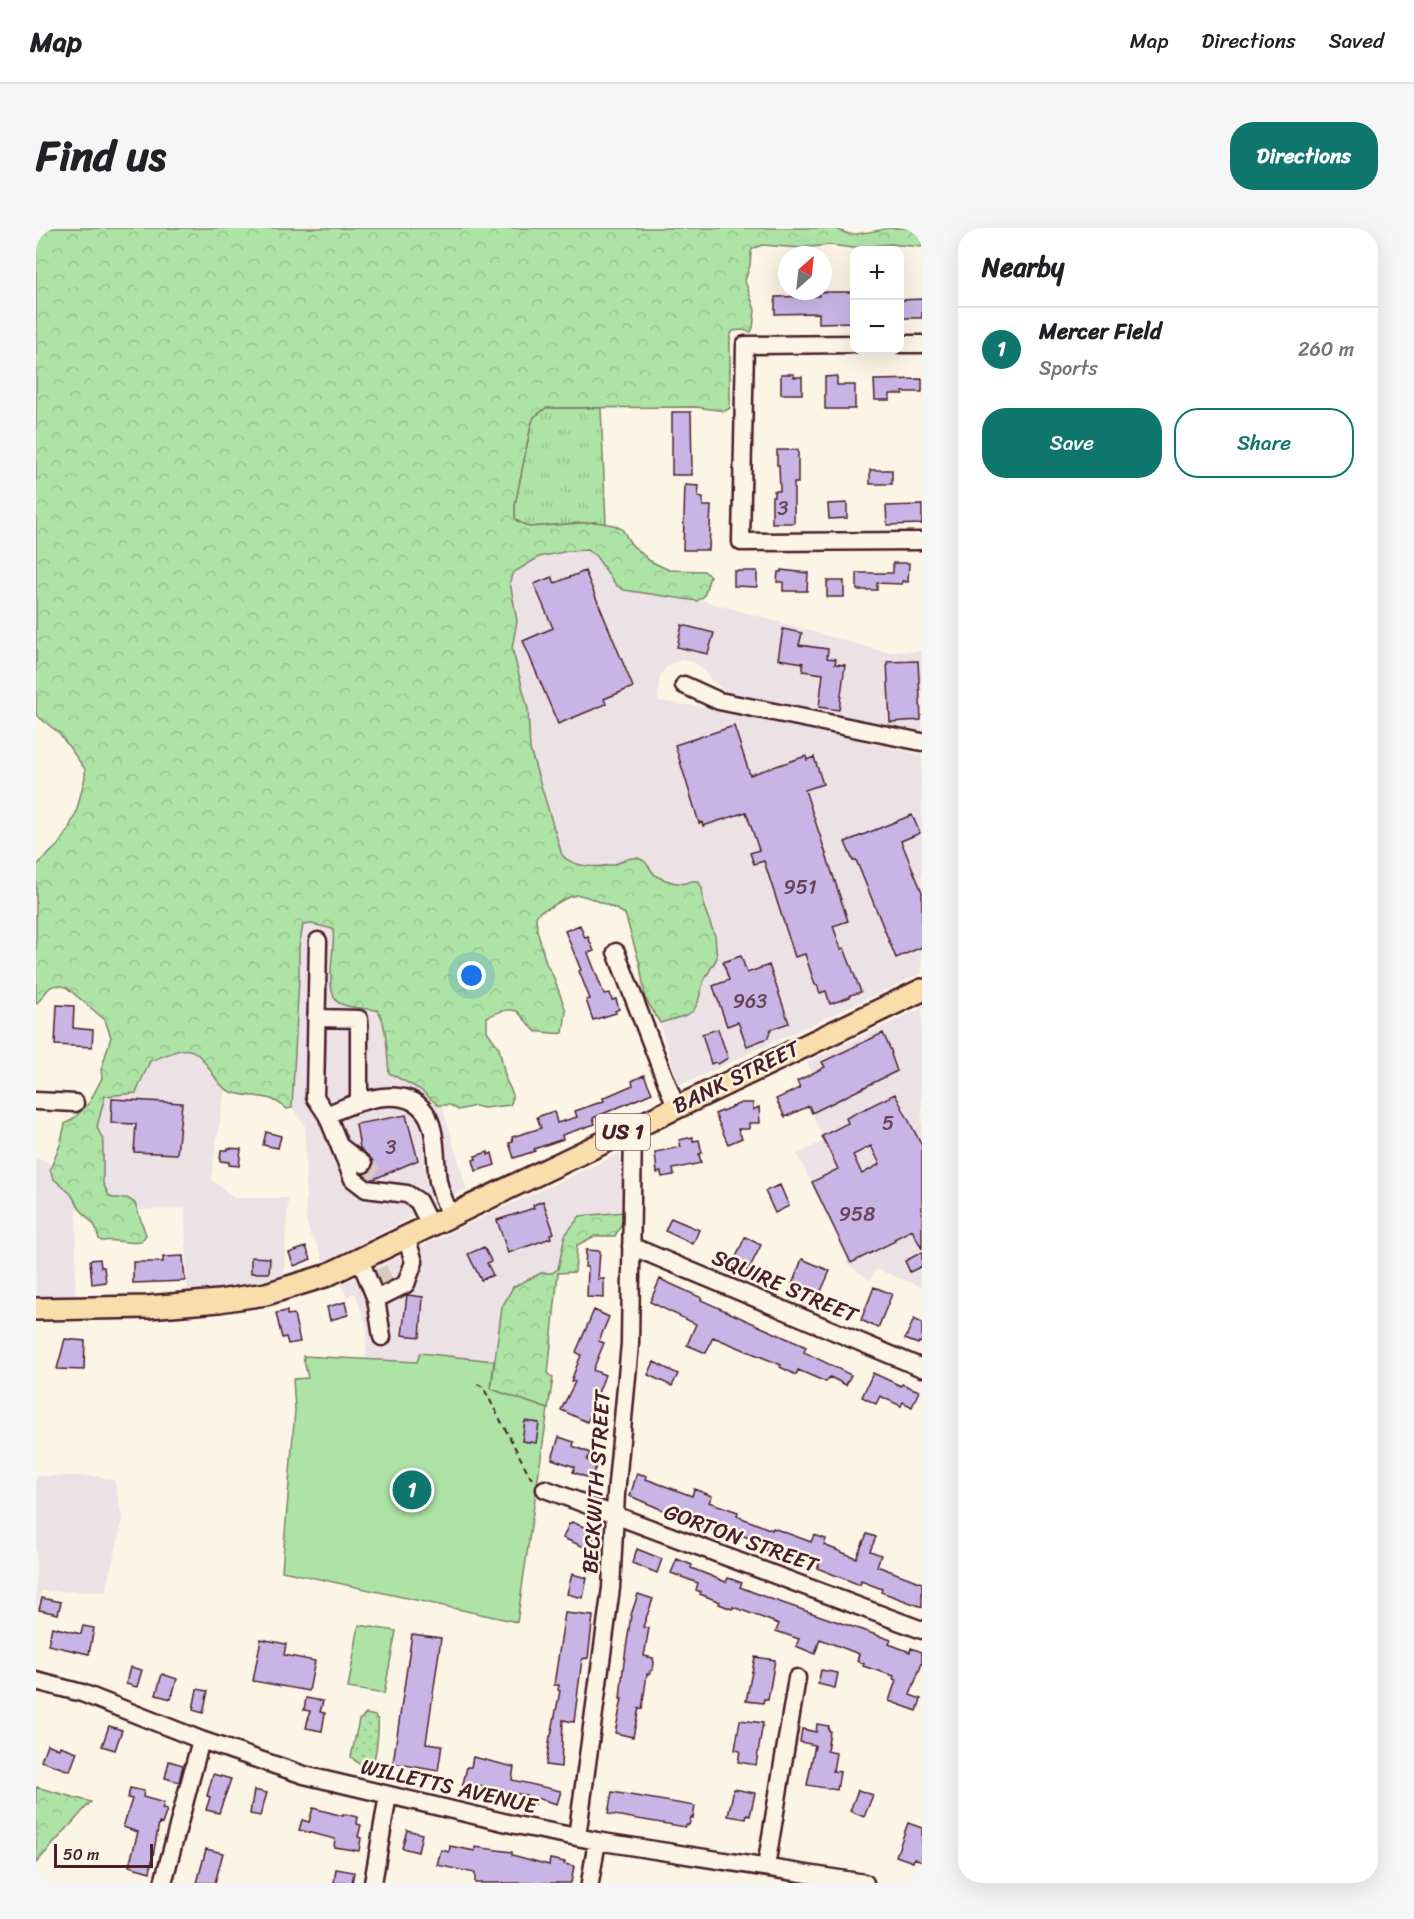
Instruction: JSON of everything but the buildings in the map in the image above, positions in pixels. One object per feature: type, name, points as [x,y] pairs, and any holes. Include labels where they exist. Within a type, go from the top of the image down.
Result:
[{"type":"main road","name":"BANK STREET","points":[[36,1309],[148,1307],[219,1301],[266,1294],[325,1276],[922,990]]},
{"type":"street","points":[[850,344],[745,345],[741,542],[922,541]]},
{"type":"street","points":[[904,344],[922,344]]},
{"type":"street","points":[[684,685],[719,701],[922,742]]},
{"type":"street","points":[[318,941],[315,1097],[327,1115],[353,1179],[366,1189],[407,1194],[418,1201],[430,1225]]},
{"type":"street","points":[[616,952],[676,1107]]},
{"type":"street","points":[[316,1018],[359,1019],[359,1101]]},
{"type":"street","points":[[327,1115],[359,1101],[385,1096],[401,1097],[421,1108],[429,1118],[438,1180],[451,1216]]},
{"type":"street","points":[[36,1101],[75,1103]]},
{"type":"street","name":"BECKWITH STREET","points":[[577,1837],[611,1588],[616,1494],[630,1344],[633,1127]]},
{"type":"street","points":[[341,1147],[363,1164]]},
{"type":"street","points":[[379,1177],[389,1191]]},
{"type":"street","points":[[376,1299],[406,1284],[414,1262],[406,1237]]},
{"type":"street","name":"SQUIRE STREET","points":[[631,1246],[922,1368]]},
{"type":"street","points":[[360,1260],[372,1280],[382,1337]]},
{"type":"street","points":[[395,1270],[414,1262]]},
{"type":"street","name":"GORTON STREET","points":[[543,1482],[616,1517],[730,1557],[922,1630]]},
{"type":"street","points":[[766,1867],[797,1678]]},
{"type":"street","name":"WILLETTS AVENUE","points":[[36,1681],[82,1693],[201,1740],[304,1775],[597,1841],[865,1883]]},
{"type":"street","points":[[163,1883],[201,1740]]},
{"type":"street","points":[[373,1883],[388,1795]]},
{"type":"street","points":[[590,1883],[597,1841]]},
{"type":"path","points":[[477,1384],[483,1388],[531,1478],[543,1482]]},
{"type":"shaded area","points":[[587,550],[595,554],[616,585],[624,590],[638,590],[669,598],[701,600],[885,652],[922,651],[922,734],[726,692],[694,662],[682,660],[672,663],[660,677],[658,701],[733,711],[922,755],[922,973],[679,1086],[660,1023],[687,1015],[698,1002],[704,980],[717,958],[715,936],[704,907],[702,888],[694,880],[677,884],[660,878],[653,874],[646,862],[629,858],[612,865],[594,867],[568,862],[562,855],[530,749],[528,709],[512,648],[517,621],[510,582],[512,574],[539,557]]},
{"type":"shaded area","points":[[312,924],[333,929],[335,938],[331,969],[332,995],[345,1006],[377,1010],[380,1013],[384,1025],[386,1052],[405,1083],[421,1090],[442,1106],[467,1189],[324,1262],[314,1238],[311,1238],[306,1220],[305,1126],[292,1108],[300,934],[303,925]]},
{"type":"shaded area","points":[[922,1008],[922,1287],[876,1269],[870,1280],[847,1264],[847,1254],[797,1154],[824,1141],[812,1113],[827,1105],[807,1062]]},
{"type":"shaded area","points":[[179,1050],[196,1053],[225,1089],[211,1179],[234,1198],[288,1198],[284,1275],[225,1289],[187,1291],[185,1208],[137,1210],[135,1203],[127,1198],[109,1196],[103,1183],[103,1140],[97,1127],[105,1096],[141,1086],[150,1061]]},
{"type":"shaded area","points":[[620,1153],[624,1212],[580,1216],[565,1235],[558,1273],[502,1307],[494,1361],[420,1353],[417,1362],[366,1360],[367,1328],[355,1293],[347,1297],[341,1284]]},
{"type":"shaded area","points":[[36,1158],[53,1164],[50,1170],[54,1178],[71,1194],[77,1204],[75,1296],[36,1297]]},
{"type":"shaded area","points":[[36,1476],[96,1476],[114,1480],[123,1520],[105,1592],[41,1591],[36,1611]]},
{"type":"green space","points":[[36,228],[835,228],[851,234],[887,228],[922,228],[922,247],[890,244],[850,248],[830,245],[762,245],[754,248],[751,251],[745,281],[755,310],[753,328],[751,332],[733,331],[730,336],[730,408],[725,411],[695,407],[546,408],[534,417],[531,425],[515,505],[517,521],[529,527],[595,522],[614,525],[622,529],[631,544],[650,561],[669,570],[704,571],[710,576],[704,596],[697,601],[624,590],[616,585],[595,555],[587,550],[539,557],[512,574],[510,582],[517,621],[512,648],[528,709],[530,749],[562,855],[572,862],[592,866],[611,865],[630,858],[638,858],[658,877],[678,883],[698,881],[702,888],[704,907],[715,936],[717,958],[704,980],[694,1010],[687,1015],[660,1023],[645,998],[640,965],[625,914],[587,897],[577,895],[567,898],[540,912],[536,917],[546,963],[566,1011],[563,1033],[536,1032],[517,1011],[513,1010],[487,1017],[487,1031],[499,1048],[506,1080],[512,1092],[512,1101],[510,1105],[484,1108],[475,1106],[458,1110],[450,1105],[438,1105],[421,1090],[389,1073],[385,1030],[377,1010],[348,1006],[339,1003],[334,998],[331,980],[333,929],[312,924],[303,925],[299,947],[292,1108],[287,1109],[271,1099],[229,1091],[217,1081],[202,1059],[189,1050],[177,1051],[150,1061],[136,1093],[105,1096],[97,1127],[103,1140],[103,1183],[109,1196],[127,1198],[135,1203],[146,1235],[141,1242],[102,1241],[99,1239],[95,1226],[71,1194],[54,1179],[50,1170],[65,1124],[89,1103],[102,1078],[101,1070],[111,1037],[105,1020],[66,987],[51,987],[36,1004],[36,866],[58,845],[68,830],[76,813],[85,769],[59,733],[36,715]]},
{"type":"green space","points":[[546,408],[601,408],[606,524],[595,522],[529,527],[515,518],[515,505],[531,425],[534,417]]},
{"type":"green space","points":[[624,1212],[615,1236],[595,1236],[577,1245],[575,1272],[558,1273],[548,1374],[553,1378],[548,1409],[491,1389],[502,1307],[513,1287],[541,1273],[552,1273],[558,1269],[565,1235],[580,1216]]},
{"type":"green space","points":[[420,1353],[494,1361],[491,1389],[548,1409],[517,1622],[282,1571],[295,1410],[293,1379],[308,1378],[303,1356],[417,1362]]},
{"type":"green space","points":[[359,1625],[396,1631],[384,1694],[348,1688]]},
{"type":"green space","points":[[366,1714],[375,1716],[378,1720],[377,1744],[372,1765],[359,1764],[351,1757],[359,1720]]},
{"type":"green space","points":[[36,1787],[91,1802],[36,1863]]},
{"type":"tunnel","points":[[363,1164],[379,1177]]},
{"type":"tunnel","points":[[375,1279],[395,1270]]},
{"type":"place","name":"Mercer Field","points":[[412,1490]]}]
